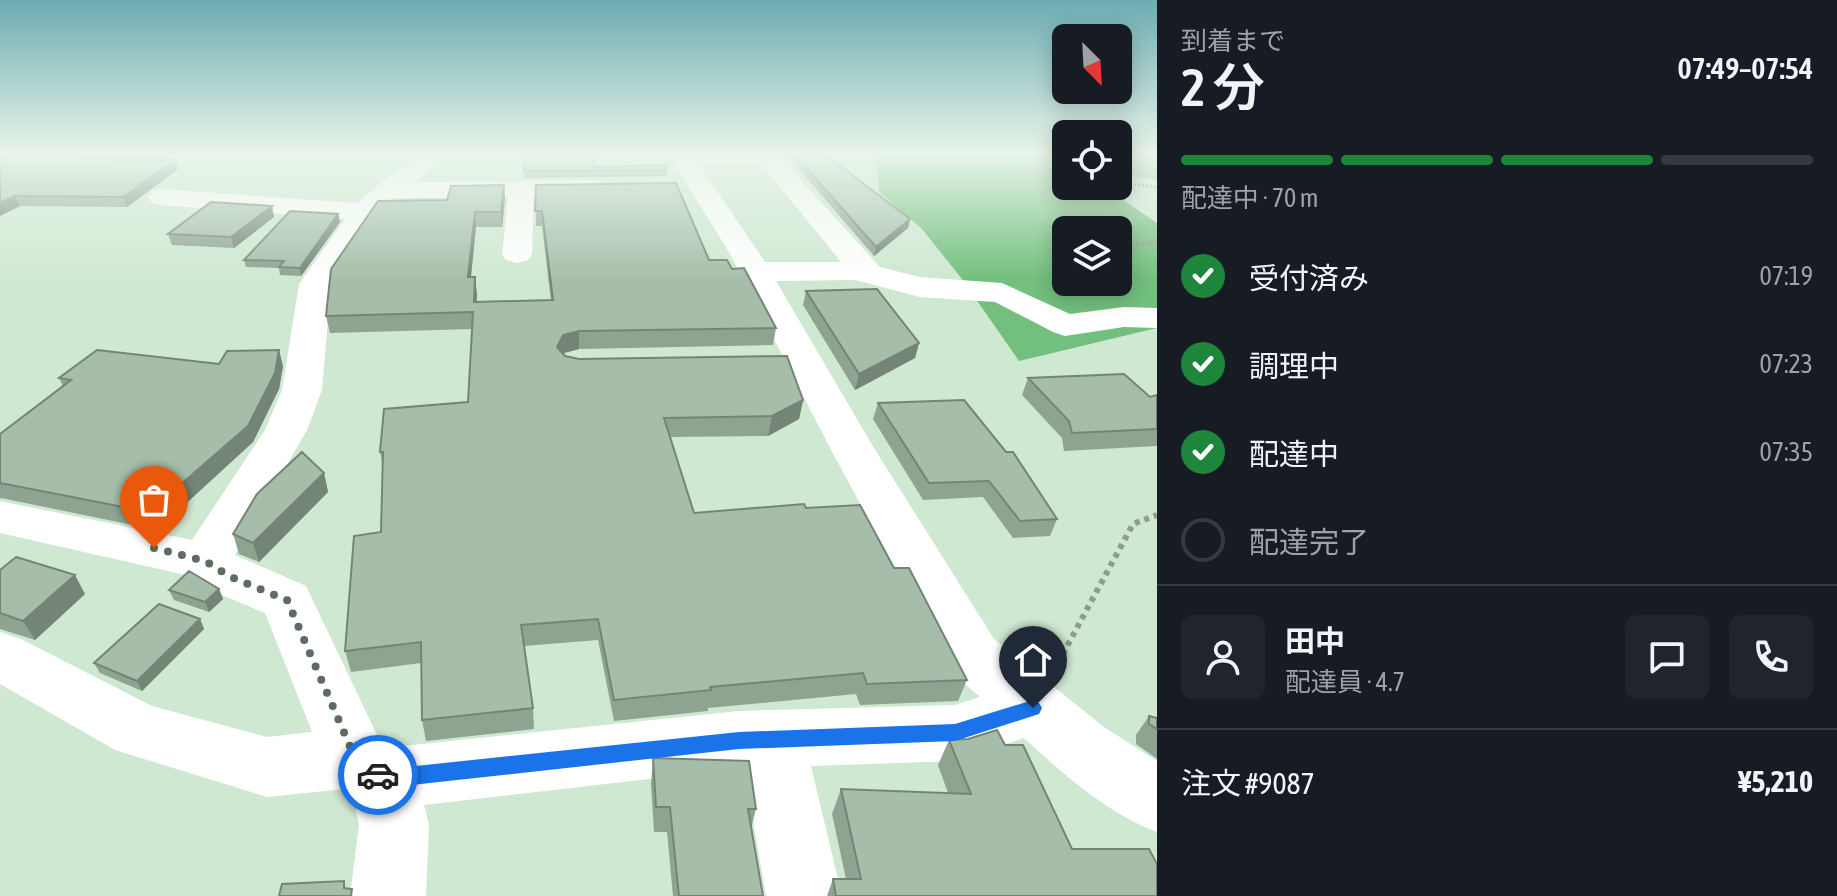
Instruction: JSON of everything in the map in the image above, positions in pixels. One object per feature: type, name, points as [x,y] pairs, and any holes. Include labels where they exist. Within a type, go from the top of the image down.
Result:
[{"type":"street","points":[[161,197],[376,201],[423,197]]},
{"type":"street","points":[[205,561],[286,430],[302,390],[315,284],[382,197]]},
{"type":"street","points":[[517,254],[521,197]]},
{"type":"street","points":[[701,197],[754,272],[786,360],[973,656],[1081,748],[1157,800]]},
{"type":"street","points":[[801,197],[869,275]]},
{"type":"street","points":[[754,272],[855,271],[920,287],[1002,293],[1065,325],[1124,317],[1157,318]]},
{"type":"street","points":[[0,517],[129,542],[205,561],[231,577],[287,600],[394,825],[388,896]]},
{"type":"street","points":[[0,656],[138,730],[267,767],[369,768],[739,740],[955,733],[1033,708]]},
{"type":"street","points":[[772,740],[804,896]]},
{"type":"path","points":[[1132,245],[1157,241]]},
{"type":"path","points":[[1033,708],[1133,524],[1157,515]]},
{"type":"green space","points":[[885,197],[1123,200],[1157,223],[1157,328],[1019,361],[962,279],[922,229]]},
{"type":"building","points":[[0,197],[13,197],[0,203]]},
{"type":"building","points":[[503,197],[501,212],[475,212],[468,277],[475,277],[474,302],[553,300],[542,211],[535,211],[536,197],[682,197],[709,260],[727,260],[732,269],[744,268],[776,328],[579,331],[563,335],[557,347],[565,356],[579,359],[787,356],[803,400],[772,416],[664,418],[694,513],[804,504],[806,508],[860,505],[894,568],[909,568],[967,680],[867,684],[863,673],[710,687],[711,690],[614,700],[598,619],[521,625],[533,708],[422,720],[421,642],[345,651],[354,536],[381,532],[383,452],[380,452],[384,409],[468,402],[473,312],[326,316],[331,269],[378,201]]},
{"type":"building","points":[[832,197],[881,197],[910,219],[876,247]]},
{"type":"building","points":[[211,202],[272,206],[231,237],[168,234]]},
{"type":"building","points":[[290,211],[338,214],[300,268],[279,267],[284,261],[244,260]]},
{"type":"building","points":[[877,289],[919,343],[859,374],[806,291]]},
{"type":"building","points":[[97,350],[219,364],[227,351],[279,350],[275,373],[248,426],[149,512],[0,483],[0,434],[71,380],[59,378]]},
{"type":"building","points":[[1124,374],[1150,397],[1157,395],[1157,429],[1072,433],[1069,421],[1028,378]]},
{"type":"building","points":[[964,400],[1006,452],[1013,452],[1057,519],[1020,521],[989,481],[929,483],[878,403]]},
{"type":"building","points":[[302,452],[324,473],[253,543],[233,534],[257,494]]},
{"type":"building","points":[[16,557],[75,575],[23,621],[0,613],[0,570]]},
{"type":"building","points":[[189,571],[219,589],[205,602],[169,590]]},
{"type":"building","points":[[159,604],[200,619],[137,681],[94,663]]},
{"type":"building","points":[[1149,716],[1157,718],[1157,729],[1149,724]]},
{"type":"building","points":[[997,730],[1005,745],[1023,745],[1072,849],[1149,849],[1157,864],[1157,896],[836,896],[833,879],[861,879],[841,789],[971,794],[949,740],[968,739]]},
{"type":"building","points":[[653,758],[749,761],[756,809],[748,809],[763,896],[679,896],[670,807],[656,807]]},
{"type":"building","points":[[344,881],[344,888],[352,889],[351,896],[279,896],[282,884]]},
{"type":"way so far","points":[[154,548],[205,561],[231,577],[287,600],[355,758],[378,775]]},
{"type":"route","points":[[378,775],[384,779],[739,740],[955,733],[1033,708]]}]
